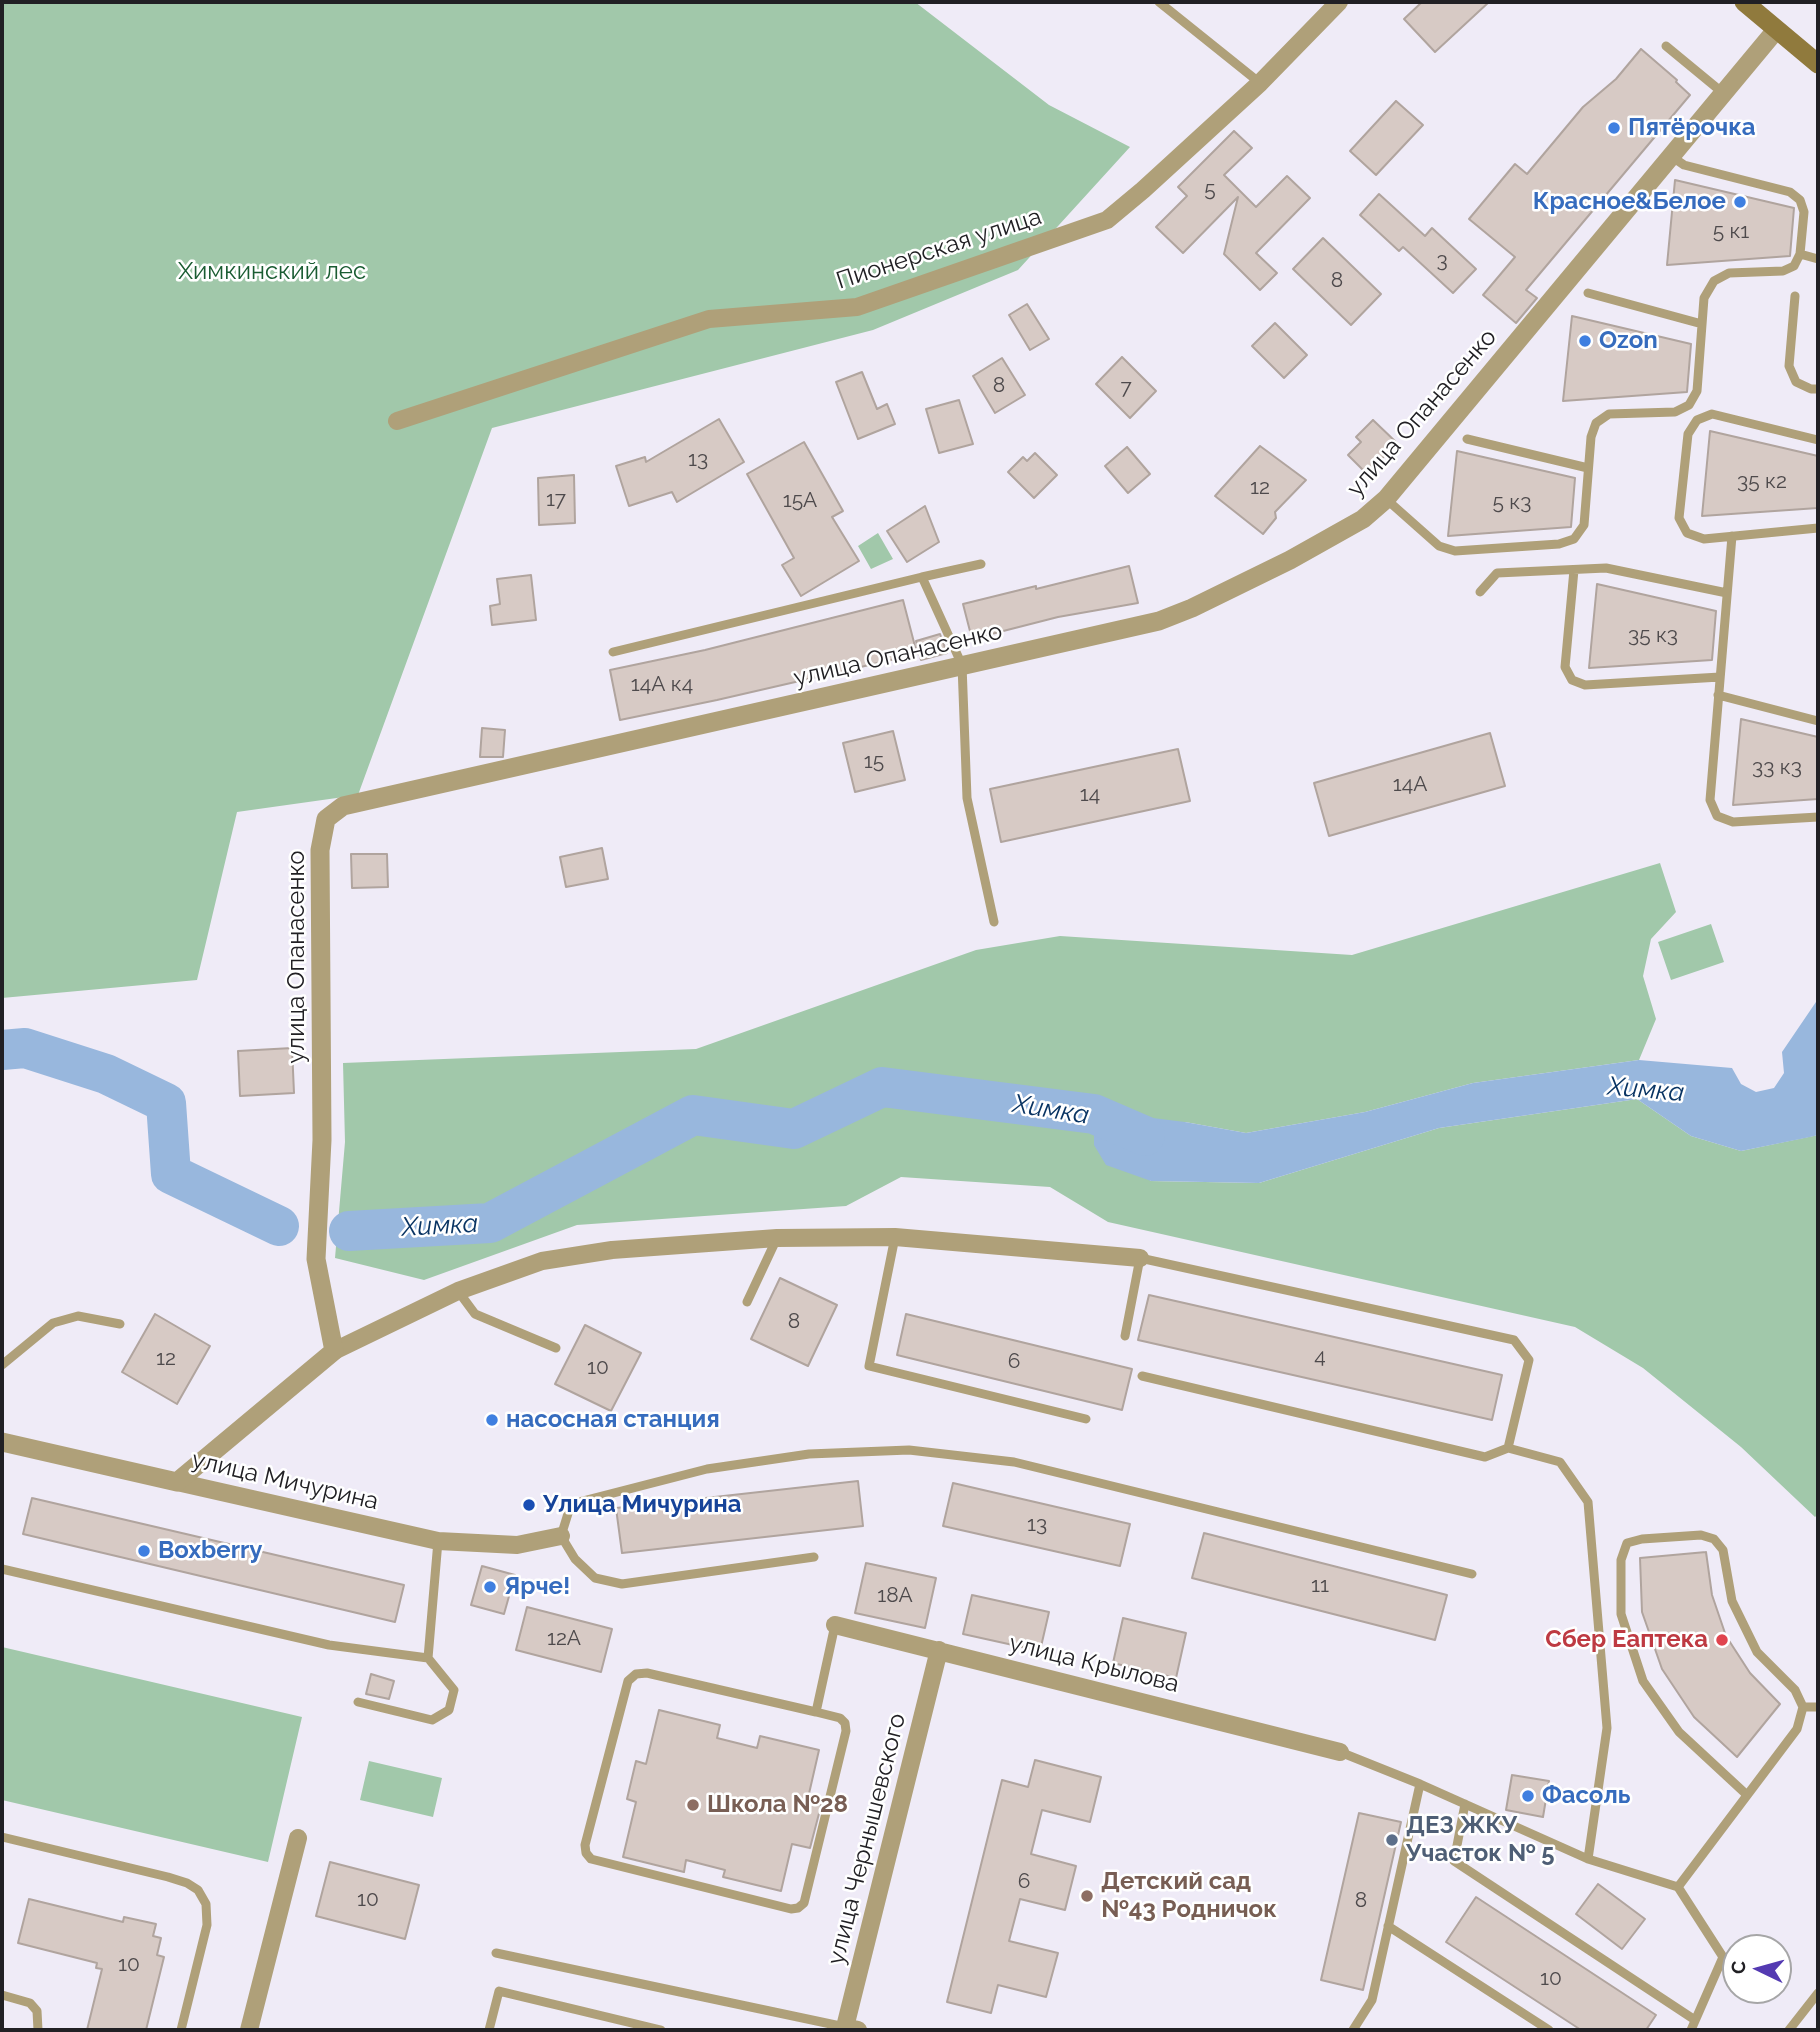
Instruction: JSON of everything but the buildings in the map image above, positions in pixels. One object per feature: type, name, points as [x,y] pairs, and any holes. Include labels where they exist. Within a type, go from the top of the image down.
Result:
[{"type":"main road","points":[[1744,2],[1818,64]]},
{"type":"street","name":"Пионерская улица","points":[[397,421],[709,319],[857,307],[1107,220],[1260,83],[1339,2]]},
{"type":"street","name":"улица Опанасенко","points":[[334,1350],[316,1259],[322,1140],[320,850],[326,819],[343,806],[1159,621],[1192,608],[1302,553],[1363,519],[1385,499],[1671,156],[1730,92],[1776,30]]},
{"type":"street","points":[[177,1482],[334,1350],[458,1291],[541,1261],[612,1250],[777,1238],[895,1237],[1140,1258]]},
{"type":"street","name":"улица Мичурина","points":[[2,1442],[439,1541],[517,1545],[561,1536]]},
{"type":"street","name":"улица Крылова","points":[[835,1625],[1340,1752]]},
{"type":"street","name":"улица Чернышевского","points":[[852,2029],[939,1650]]},
{"type":"street","points":[[248,2030],[298,1838]]},
{"type":"lane","points":[[1159,2],[1260,83]]},
{"type":"lane","points":[[1666,46],[1730,92]]},
{"type":"lane","points":[[1385,499],[1439,546],[1455,551],[1559,544],[1574,539],[1584,524],[1591,437],[1596,423],[1609,414],[1675,412],[1689,405],[1697,391],[1704,298],[1714,281],[1730,273],[1783,271],[1794,265],[1800,254],[1804,212],[1800,200],[1790,192],[1684,165],[1671,156]]},
{"type":"lane","points":[[1800,254],[1818,259]]},
{"type":"lane","points":[[1588,293],[1702,324]]},
{"type":"lane","points":[[1795,296],[1789,366],[1796,382],[1811,389],[1818,389]]},
{"type":"lane","points":[[1818,440],[1712,414],[1697,420],[1688,434],[1679,518],[1687,533],[1704,539],[1818,528]]},
{"type":"lane","points":[[1467,439],[1588,468]]},
{"type":"lane","points":[[1732,536],[1710,800],[1717,816],[1733,822],[1818,817]]},
{"type":"lane","points":[[613,652],[981,564]]},
{"type":"lane","points":[[1480,592],[1497,573],[1606,568],[1727,593]]},
{"type":"lane","points":[[1574,570],[1565,667],[1572,680],[1585,685],[1720,677]]},
{"type":"lane","points":[[922,577],[962,665],[967,798],[994,922]]},
{"type":"lane","points":[[1718,695],[1818,721]]},
{"type":"lane","points":[[895,1237],[869,1366],[1086,1419]]},
{"type":"lane","points":[[747,1302],[777,1238]]},
{"type":"lane","points":[[1125,1336],[1140,1258],[1514,1340],[1529,1360],[1508,1448]]},
{"type":"lane","points":[[458,1291],[475,1314],[556,1348]]},
{"type":"lane","points":[[2,1365],[53,1323],[78,1316],[120,1324]]},
{"type":"lane","points":[[1142,1376],[1485,1457],[1508,1448],[1560,1462],[1588,1502],[1607,1728],[1588,1859]]},
{"type":"lane","points":[[814,1557],[622,1584],[595,1578],[575,1559],[561,1536],[571,1504],[707,1469],[808,1454],[909,1450],[1014,1462],[1472,1574]]},
{"type":"lane","points":[[1678,1887],[1797,1729],[1803,1707],[1795,1690],[1757,1652],[1732,1601],[1723,1550],[1714,1539],[1701,1535],[1642,1539],[1627,1543],[1621,1559],[1621,1614],[1643,1681],[1679,1732],[1746,1796]]},
{"type":"lane","points":[[428,1658],[439,1541]]},
{"type":"lane","points":[[2,1569],[329,1645],[428,1658],[454,1690],[450,1710],[432,1720],[358,1702]]},
{"type":"lane","points":[[816,1712],[835,1625]]},
{"type":"lane","points":[[648,1673],[816,1712],[840,1718],[845,1723],[846,1731],[804,1903],[799,1908],[791,1909],[591,1859],[586,1853],[585,1845],[628,1681],[636,1674],[648,1673]]},
{"type":"lane","points":[[1803,1707],[1818,1707]]},
{"type":"lane","points":[[1340,1752],[1420,1784],[1588,1859],[1678,1887],[1723,1957],[1691,2030]]},
{"type":"lane","points":[[1353,2030],[1371,2000],[1420,1784]]},
{"type":"lane","points":[[1465,1804],[1454,1861],[1695,2020]]},
{"type":"lane","points":[[2,1837],[168,1877],[198,1890],[206,1904],[207,1925],[181,2030]]},
{"type":"lane","points":[[1388,1926],[1549,2030]]},
{"type":"lane","points":[[496,1953],[809,2025],[852,2029]]},
{"type":"lane","points":[[489,2030],[499,1992],[661,2030]]},
{"type":"lane","points":[[1789,2030],[1818,1993]]},
{"type":"lane","points":[[2,1994],[30,2003],[37,2011],[38,2030]]},
{"type":"green space","name":"Химкинский лес","points":[[2,2],[915,2],[1049,105],[1130,147],[1018,270],[873,330],[492,428],[358,795],[237,812],[197,980],[2,998]]},
{"type":"green space","points":[[878,533],[893,559],[871,569],[858,546]]},
{"type":"green space","points":[[1660,863],[1676,912],[1651,939],[1643,976],[1656,1019],[1639,1060],[1473,1083],[1365,1112],[1246,1133],[1185,1122],[1150,1181],[1259,1183],[1439,1128],[1637,1099],[1691,1136],[1741,1151],[1818,1135],[1818,1514],[1815,1517],[1741,1447],[1643,1368],[1575,1327],[1108,1222],[1050,1187],[901,1177],[846,1206],[577,1225],[424,1280],[335,1258],[345,1142],[343,1063],[696,1049],[976,950],[1060,936],[1352,955]]},
{"type":"green space","points":[[1711,924],[1724,962],[1671,980],[1658,942]]},
{"type":"green space","points":[[2,1647],[302,1717],[268,1862],[2,1800]]},
{"type":"green space","points":[[369,1761],[442,1778],[433,1817],[360,1800]]},
{"type":"water","points":[[1818,999],[1818,1135],[1741,1151],[1691,1136],[1637,1099],[1439,1128],[1259,1183],[1151,1181],[1106,1165],[1094,1145],[1094,1114],[1112,1113],[1185,1122],[1246,1133],[1365,1112],[1473,1083],[1639,1060],[1732,1068],[1741,1084],[1756,1092],[1774,1088],[1784,1073],[1782,1052]]},
{"type":"waterway","name":"Химка","points":[[2,1050],[25,1048],[106,1074],[166,1103],[171,1174],[279,1226]]},
{"type":"waterway","name":"Химка","points":[[349,1231],[490,1223],[693,1115],[794,1129],[882,1087],[1094,1114],[1145,1136]]},
{"type":"place","name":"Пятёрочка","points":[[1614,128]]},
{"type":"place","name":"Красное&Белое","points":[[1740,202]]},
{"type":"place","name":"Ozon","points":[[1585,341]]},
{"type":"place","name":"насосная станция","points":[[492,1420]]},
{"type":"place","name":"Улица Мичурина","points":[[529,1505]]},
{"type":"place","name":"Boxberry","points":[[144,1551]]},
{"type":"place","name":"Ярче!","points":[[490,1587]]},
{"type":"place","name":"Сбер Еаптека","points":[[1722,1640]]},
{"type":"place","name":"Фасоль","points":[[1528,1796]]},
{"type":"place","name":"Школа №28","points":[[693,1805]]},
{"type":"place","name":"ДЕЗ ЖКУ Участок № 5","points":[[1392,1840]]},
{"type":"place","name":"Детский сад №43 Родничок","points":[[1087,1896]]}]
